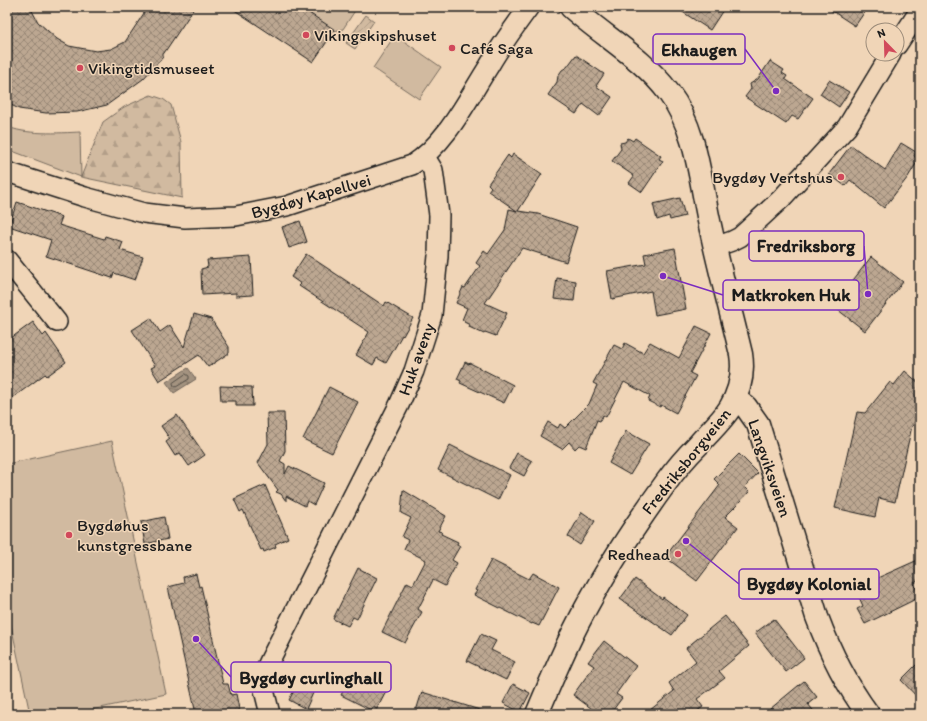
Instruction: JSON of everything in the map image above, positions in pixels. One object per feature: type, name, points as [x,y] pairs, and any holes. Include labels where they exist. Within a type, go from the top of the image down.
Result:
[{"type":"street","points":[[425,157],[449,129],[498,50],[529,7]]},
{"type":"street","points":[[571,7],[639,61],[660,82],[682,114],[690,134],[741,354],[743,366],[742,377],[735,399]]},
{"type":"street","points":[[905,33],[920,10]]},
{"type":"street","points":[[715,247],[740,237],[781,199],[808,170],[847,127],[886,62]]},
{"type":"street","name":"Bygdøy Kapellvei","points":[[7,172],[85,197],[144,213],[185,218],[236,216],[287,206],[412,165],[425,157]]},
{"type":"street","name":"Huk aveny","points":[[270,714],[263,686],[264,675],[399,405],[414,371],[432,315],[438,256],[439,215],[433,170],[425,157]]},
{"type":"street","points":[[7,260],[57,322]]},
{"type":"street","name":"Fredriksborgveien","points":[[537,714],[578,623],[628,536],[683,460],[721,420],[735,399]]},
{"type":"street","name":"Langviksveien","points":[[735,399],[746,407],[758,424],[824,636],[850,687],[868,714]]},
{"type":"green space","points":[[298,7],[353,7],[356,9],[343,29],[334,31]]},
{"type":"green space","points":[[366,15],[374,21],[355,49],[346,43]]},
{"type":"green space","points":[[395,35],[441,67],[419,99],[373,68]]},
{"type":"green space","points":[[151,95],[163,99],[171,105],[181,142],[182,198],[81,177],[103,122],[124,107]]},
{"type":"green space","points":[[7,126],[22,131],[32,132],[80,132],[81,177],[7,149]]},
{"type":"green space","name":"Bygdøhus kunstgressbane","points":[[112,441],[166,694],[72,714],[30,714],[7,606],[7,464]]},
{"type":"water","points":[[188,368],[196,379],[174,393],[166,382]]},
{"type":"building","name":"Vikingtidsmuseet","points":[[7,7],[30,7],[38,22],[57,39],[69,46],[96,51],[111,49],[125,42],[148,7],[195,7],[162,56],[164,56],[143,79],[107,105],[77,112],[46,113],[19,109],[7,103]]},
{"type":"building","name":"Vikingskipshuset","points":[[230,7],[293,7],[301,12],[303,9],[335,30],[313,62]]},
{"type":"building","points":[[675,7],[725,7],[710,30]]},
{"type":"building","points":[[826,7],[868,7],[855,26]]},
{"type":"building","points":[[576,55],[604,74],[596,86],[612,97],[599,116],[583,104],[576,114],[548,95],[557,82],[558,76],[562,70],[567,67]]},
{"type":"building","points":[[770,61],[784,70],[782,73],[787,76],[785,79],[813,98],[798,119],[792,116],[786,124],[745,97],[751,89],[750,84],[758,79]]},
{"type":"building","points":[[829,80],[849,92],[839,107],[820,94]]},
{"type":"building","points":[[628,138],[633,141],[635,138],[661,156],[659,159],[663,161],[642,192],[629,183],[634,176],[612,161],[621,149],[620,143],[625,142]]},
{"type":"building","points":[[901,143],[916,152],[914,156],[919,159],[908,177],[884,208],[850,180],[845,186],[829,174],[851,145],[885,170]]},
{"type":"building","points":[[513,154],[542,174],[518,211],[538,214],[577,227],[566,262],[522,248],[485,303],[507,313],[496,336],[485,332],[484,334],[469,327],[470,325],[462,320],[467,308],[456,303],[463,287],[465,288],[480,266],[476,263],[484,251],[488,254],[505,230],[509,209],[517,211],[488,191],[491,187],[488,184],[508,155],[511,158]]},
{"type":"building","points":[[680,198],[685,216],[670,220],[669,216],[657,220],[653,204]]},
{"type":"building","points":[[17,202],[62,217],[59,225],[104,239],[105,236],[123,242],[120,250],[143,257],[135,280],[114,273],[112,278],[46,256],[51,240],[9,226]]},
{"type":"building","points":[[300,221],[307,242],[289,248],[282,227]]},
{"type":"building","points":[[675,248],[686,309],[655,315],[651,291],[612,299],[607,271],[646,264],[644,254]]},
{"type":"building","points":[[306,254],[384,306],[386,302],[413,318],[386,363],[377,358],[373,365],[356,355],[369,332],[299,286],[301,284],[291,277]]},
{"type":"building","points":[[251,257],[253,295],[236,296],[236,293],[202,295],[201,269],[208,267],[207,260]]},
{"type":"building","points":[[871,257],[903,282],[865,331],[833,306]]},
{"type":"building","points":[[557,278],[576,281],[574,301],[554,299]]},
{"type":"building","points":[[194,314],[211,319],[229,347],[229,353],[208,367],[199,355],[159,381],[151,368],[155,366],[132,330],[151,318],[160,332],[170,325],[184,347]]},
{"type":"building","points":[[33,322],[43,336],[46,333],[66,362],[47,376],[45,374],[7,402],[7,341]]},
{"type":"building","points":[[696,326],[711,333],[690,373],[696,376],[676,413],[661,405],[660,407],[648,401],[650,396],[624,382],[606,417],[603,415],[600,421],[597,420],[586,448],[579,445],[575,449],[569,442],[562,449],[540,436],[548,422],[558,428],[560,424],[565,428],[589,404],[597,385],[593,383],[614,345],[622,349],[625,343],[643,353],[650,342],[679,358]]},
{"type":"building","points":[[465,362],[470,363],[513,385],[504,403],[460,383],[461,381],[457,379]]},
{"type":"building","points":[[905,371],[920,384],[920,417],[912,426],[895,502],[879,498],[875,517],[835,508],[857,412],[865,413],[890,382],[894,385]]},
{"type":"building","points":[[220,386],[252,387],[253,406],[236,406],[236,401],[221,401]]},
{"type":"building","points":[[329,387],[358,402],[332,453],[303,439]]},
{"type":"building","points":[[267,413],[284,413],[285,451],[280,461],[285,464],[285,474],[289,466],[324,483],[314,505],[307,501],[305,506],[286,496],[286,501],[281,494],[276,492],[278,490],[258,463],[268,444]]},
{"type":"building","points":[[177,415],[205,455],[189,466],[180,453],[175,456],[166,442],[170,439],[161,426]]},
{"type":"building","points":[[626,431],[649,444],[630,475],[609,463]]},
{"type":"building","points":[[450,445],[510,475],[498,500],[438,470]]},
{"type":"building","points":[[517,453],[532,461],[524,476],[509,468]]},
{"type":"building","points":[[739,454],[758,473],[745,487],[750,492],[725,517],[738,527],[697,581],[665,557],[720,485],[714,479]]},
{"type":"building","points":[[265,485],[288,538],[275,544],[276,547],[264,552],[263,549],[261,550],[243,510],[240,512],[234,499]]},
{"type":"building","points":[[403,490],[446,516],[438,531],[458,542],[457,544],[460,546],[452,560],[457,563],[445,586],[433,580],[418,609],[422,612],[405,643],[382,632],[407,582],[413,585],[426,560],[404,549],[408,540],[402,537],[411,518],[401,513]]},
{"type":"building","points":[[582,512],[595,521],[580,545],[568,537]]},
{"type":"building","points":[[164,517],[168,539],[145,544],[141,522]]},
{"type":"building","points":[[920,559],[920,580],[914,583],[920,597],[865,624],[857,609],[863,606],[858,595],[867,591],[864,584]]},
{"type":"building","points":[[491,560],[529,579],[533,573],[559,587],[539,626],[532,624],[474,595],[477,591],[475,590]]},
{"type":"building","points":[[358,568],[377,578],[357,619],[353,617],[348,626],[333,619]]},
{"type":"building","points":[[196,574],[199,587],[201,586],[223,684],[228,684],[231,695],[236,694],[240,714],[196,714],[168,587],[184,583],[183,577]]},
{"type":"building","points":[[635,579],[687,615],[672,635],[620,599]]},
{"type":"building","points":[[725,616],[749,646],[719,671],[725,678],[697,699],[703,707],[693,714],[645,714],[674,691],[669,683],[696,661],[686,648]]},
{"type":"building","points":[[774,619],[804,658],[786,672],[755,633]]},
{"type":"building","points":[[481,634],[496,641],[491,650],[515,662],[506,680],[467,661]]},
{"type":"building","points":[[604,641],[636,666],[616,694],[622,698],[610,714],[599,714],[573,695],[594,666],[588,662]]},
{"type":"building","points":[[920,661],[920,700],[901,680]]},
{"type":"building","points":[[355,668],[389,686],[377,709],[373,707],[371,710],[341,695]]},
{"type":"building","points":[[299,681],[311,687],[313,693],[306,709],[289,700]]},
{"type":"building","points":[[804,681],[817,697],[808,704],[816,714],[764,714]]},
{"type":"building","points":[[513,684],[530,693],[520,712],[503,703]]},
{"type":"building","points":[[422,692],[483,711],[482,714],[415,714]]},
{"type":"place","name":"Vikingskipshuset","points":[[306,35]]},
{"type":"place","name":"Café Saga","points":[[452,48]]},
{"type":"place","name":"Vikingtidsmuseet","points":[[80,68]]},
{"type":"place","name":"Ekhaugen","points":[[776,91]]},
{"type":"place","name":"Bygdøy Vertshus","points":[[841,177]]},
{"type":"place","name":"Matkroken Huk","points":[[663,276]]},
{"type":"place","name":"Fredriksborg","points":[[868,294]]},
{"type":"place","name":"Bygdøhus kunstgressbane","points":[[69,535]]},
{"type":"place","name":"Bygdøy Kolonial","points":[[686,541]]},
{"type":"place","name":"Redhead","points":[[678,554]]},
{"type":"place","name":"Bygdøy curlinghall","points":[[196,639]]}]
